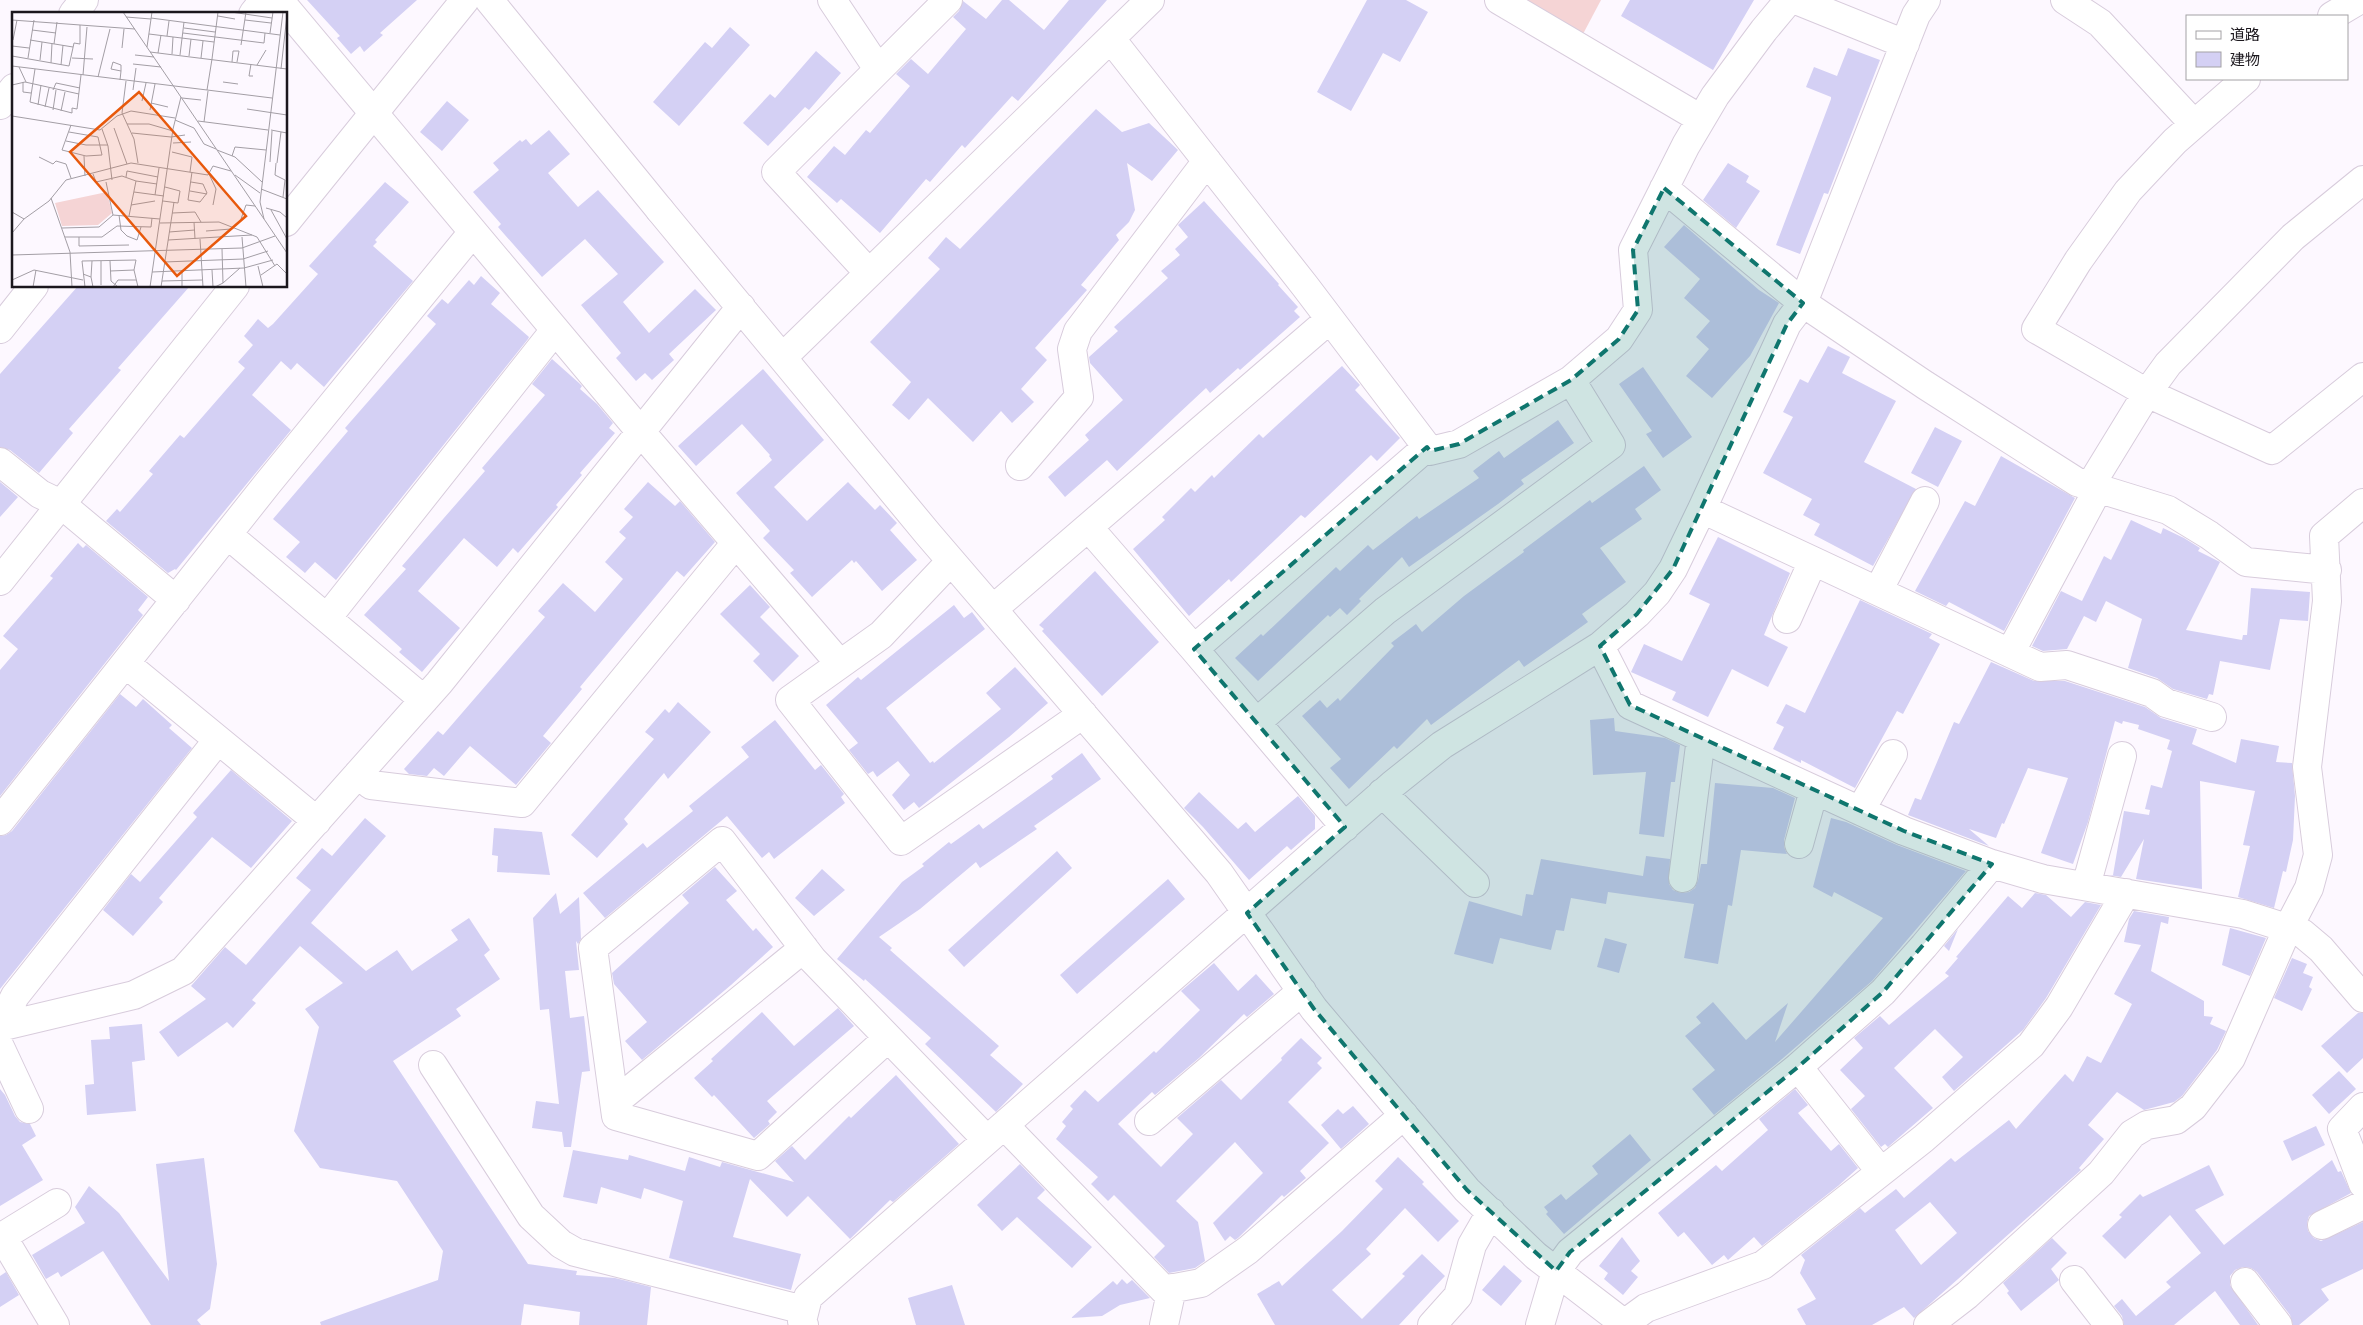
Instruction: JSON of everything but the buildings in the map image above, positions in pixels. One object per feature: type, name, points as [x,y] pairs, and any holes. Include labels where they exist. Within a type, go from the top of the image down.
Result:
[{"type":"street","points":[[75,12],[84,0]]},
{"type":"street","points":[[255,12],[264,0]]},
{"type":"street","points":[[279,0],[640,431],[840,664]]},
{"type":"street","points":[[288,220],[465,0]]},
{"type":"street","points":[[490,0],[660,210],[928,534],[1219,873],[1320,1017],[1467,1190],[1536,1256],[1625,1324],[1646,1308],[1763,1265],[1882,1172],[2031,1045],[2060,1007],[2126,893]]},
{"type":"street","points":[[832,0],[878,69]]},
{"type":"street","points":[[869,273],[776,172],[948,0]]},
{"type":"street","points":[[783,357],[1150,0]]},
{"type":"street","points":[[1499,0],[1701,119]]},
{"type":"street","points":[[1111,39],[1330,319],[1430,451],[1460,444],[1570,380],[1619,339],[1638,310],[1633,250],[1664,188],[1714,96],[1758,37],[1790,0]]},
{"type":"street","points":[[1796,0],[1905,44]]},
{"type":"street","points":[[433,1065],[531,1216],[561,1244],[575,1252],[804,1318],[808,1297],[1382,793],[1442,746],[1600,646],[1637,614],[1657,593],[1673,569],[1702,509],[1787,324],[1803,303],[1916,15],[1926,0]]},
{"type":"street","points":[[2065,0],[2100,23],[2194,124]]},
{"type":"street","points":[[2334,15],[2359,0]]},
{"type":"street","points":[[2245,80],[2175,141],[2128,191],[2078,262],[2036,329],[2147,393],[2272,450],[2363,377]]},
{"type":"street","points":[[1020,466],[1079,397],[1072,348],[1078,332],[1207,161]]},
{"type":"street","points":[[2010,653],[2094,488],[2147,393],[2168,364],[2286,244],[2363,180]]},
{"type":"street","points":[[1664,188],[1803,303],[2077,482],[2168,510],[2209,535],[2246,562],[2327,570]]},
{"type":"street","points":[[0,821],[473,232]]},
{"type":"street","points":[[0,329],[32,288]]},
{"type":"street","points":[[0,581],[232,288]]},
{"type":"street","points":[[0,1026],[134,995],[183,971],[424,700],[741,307]]},
{"type":"street","points":[[993,609],[1330,319]]},
{"type":"street","points":[[327,618],[555,330]]},
{"type":"street","points":[[1256,722],[1385,611],[1611,445],[1570,380]]},
{"type":"street","points":[[1194,649],[1427,447]]},
{"type":"street","points":[[0,462],[40,494],[61,504],[176,600]]},
{"type":"street","points":[[1878,591],[1924,501]]},
{"type":"street","points":[[1928,1325],[1967,1295],[2101,1173],[2132,1134],[2147,1126],[2176,1120],[2193,1107],[2231,1058],[2286,932],[2309,888],[2318,855],[2307,767],[2327,601],[2324,536],[2363,504]]},
{"type":"street","points":[[1702,509],[2040,666],[2067,665],[2152,693],[2166,703],[2212,718]]},
{"type":"street","points":[[1089,528],[1345,827]]},
{"type":"street","points":[[228,535],[424,700]]},
{"type":"street","points":[[358,774],[371,785],[522,803],[736,543]]},
{"type":"street","points":[[949,558],[881,635],[790,700],[901,841],[1083,714]]},
{"type":"street","points":[[1787,619],[1813,561]]},
{"type":"street","points":[[1600,646],[1630,705],[1701,738],[1904,831],[1992,864],[2043,879],[2243,914],[2302,933],[2321,949],[2363,998]]},
{"type":"street","points":[[126,664],[217,741],[317,821]]},
{"type":"street","points":[[1684,878],[1701,738]]},
{"type":"street","points":[[0,1026],[15,996],[217,741]]},
{"type":"street","points":[[1860,811],[1893,754]]},
{"type":"street","points":[[2086,886],[2122,756]]},
{"type":"street","points":[[1799,844],[1814,790]]},
{"type":"street","points":[[1382,793],[1475,883]]},
{"type":"street","points":[[888,1038],[758,1156],[616,1116],[593,948],[722,841],[804,948],[888,1038],[996,1133],[1164,1290],[1201,1283],[1248,1250],[1404,1115]]},
{"type":"street","points":[[1540,1325],[1556,1271],[1570,1252],[1798,1067],[1883,992],[1992,864]]},
{"type":"street","points":[[615,1102],[804,948]]},
{"type":"street","points":[[1149,1121],[1302,991]]},
{"type":"street","points":[[0,1047],[29,1108]]},
{"type":"street","points":[[1798,1067],[1882,1172]]},
{"type":"street","points":[[2363,1107],[2342,1129],[2363,1184]]},
{"type":"street","points":[[55,1325],[1,1237],[57,1203]]},
{"type":"street","points":[[2322,1225],[2363,1205]]},
{"type":"street","points":[[1432,1325],[1458,1296],[1472,1245],[1490,1212]]},
{"type":"street","points":[[2074,1280],[2109,1325]]},
{"type":"street","points":[[2245,1282],[2278,1325]]},
{"type":"street","points":[[1164,1325],[1172,1288]]},
{"type":"highlighted area","points":[[1664,188],[1803,303],[1787,324],[1673,569],[1637,614],[1600,646],[1630,705],[1904,831],[1992,864],[1883,992],[1798,1067],[1570,1252],[1556,1271],[1467,1190],[1314,1009],[1247,913],[1345,827],[1194,649],[1427,447],[1430,451],[1459,444],[1571,380],[1619,339],[1638,310],[1633,250]]},
{"type":"shaded area","points":[[1522,0],[1601,0],[1583,34]]}]
